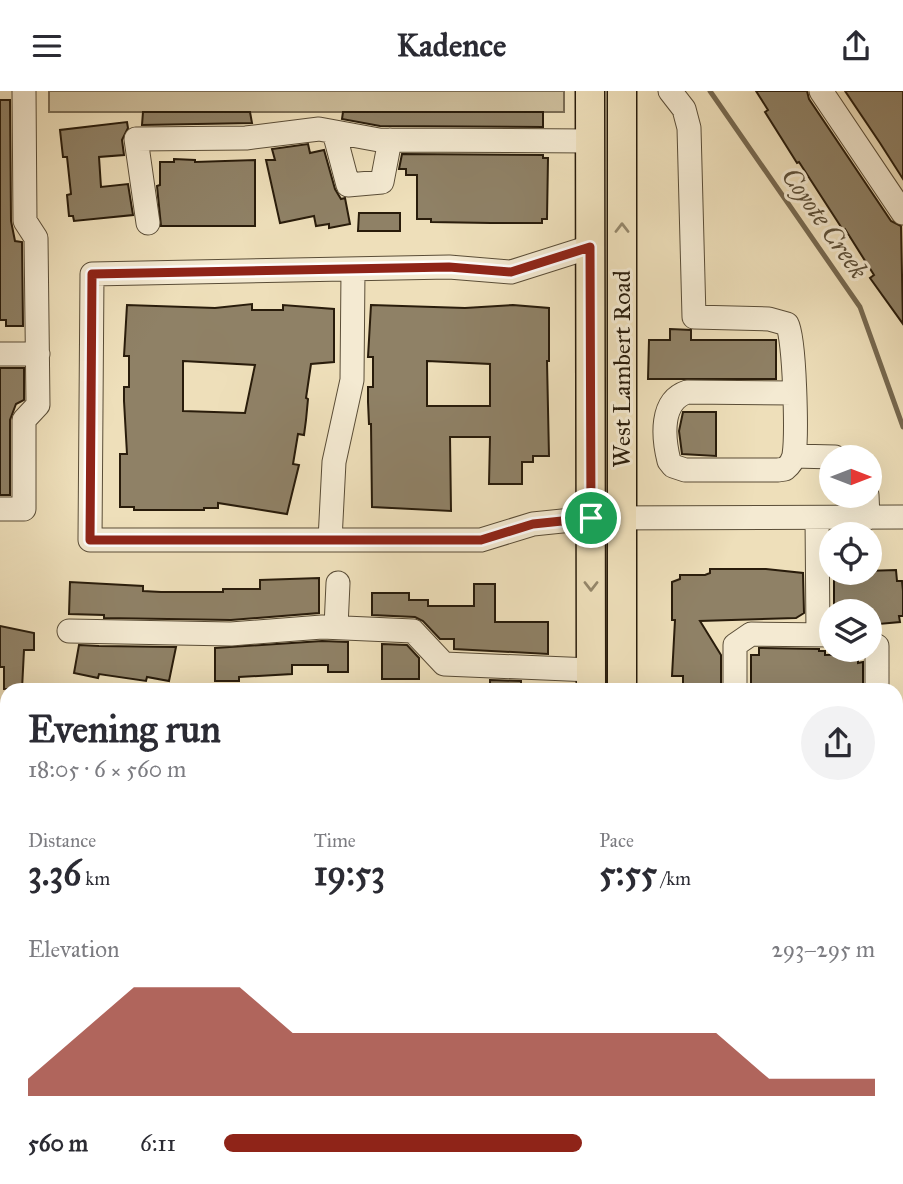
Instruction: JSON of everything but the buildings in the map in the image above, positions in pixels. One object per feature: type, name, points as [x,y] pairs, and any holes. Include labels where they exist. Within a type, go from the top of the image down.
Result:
[{"type":"main road","name":"West Lambert Road","points":[[590,91],[591,680]]},
{"type":"main road","name":"West Lambert Road","points":[[622,91],[622,683]]},
{"type":"street","points":[[0,509],[24,509],[24,420],[38,405],[36,238],[25,221],[23,91]]},
{"type":"street","points":[[670,91],[684,110],[689,128],[694,317],[769,319],[787,324],[792,336],[793,393],[794,456],[785,469],[778,470],[685,470],[673,466],[667,446],[668,406],[680,395],[687,392],[793,393]]},
{"type":"street","points":[[821,91],[903,213]]},
{"type":"street","points":[[148,223],[136,139],[246,138],[319,129],[390,140],[590,141]]},
{"type":"street","points":[[334,132],[348,185],[382,183],[390,140]]},
{"type":"street","points":[[590,247],[511,272],[449,267],[353,271],[92,274],[90,540],[481,540],[533,524],[591,518],[817,518],[863,508]]},
{"type":"street","points":[[330,540],[334,463],[352,380],[353,271]]},
{"type":"street","points":[[0,354],[38,354]]},
{"type":"street","points":[[794,456],[819,457]]},
{"type":"street","points":[[872,508],[903,517]]},
{"type":"street","points":[[817,518],[823,599]]},
{"type":"street","points":[[336,627],[338,583]]},
{"type":"street","points":[[69,631],[231,634],[336,627],[413,631],[444,664],[591,680]]},
{"type":"street","points":[[735,683],[735,645],[751,634],[819,635]]},
{"type":"street","points":[[877,662],[877,683]]},
{"type":"shaded area","points":[[49,91],[564,91],[564,112],[49,112]]},
{"type":"waterway","name":"Coyote Creek","points":[[710,91],[860,307],[903,427]]},
{"type":"route","points":[[590,247],[591,518],[533,524],[481,540],[90,540],[92,274],[353,271],[449,267],[511,272],[590,247]]}]
